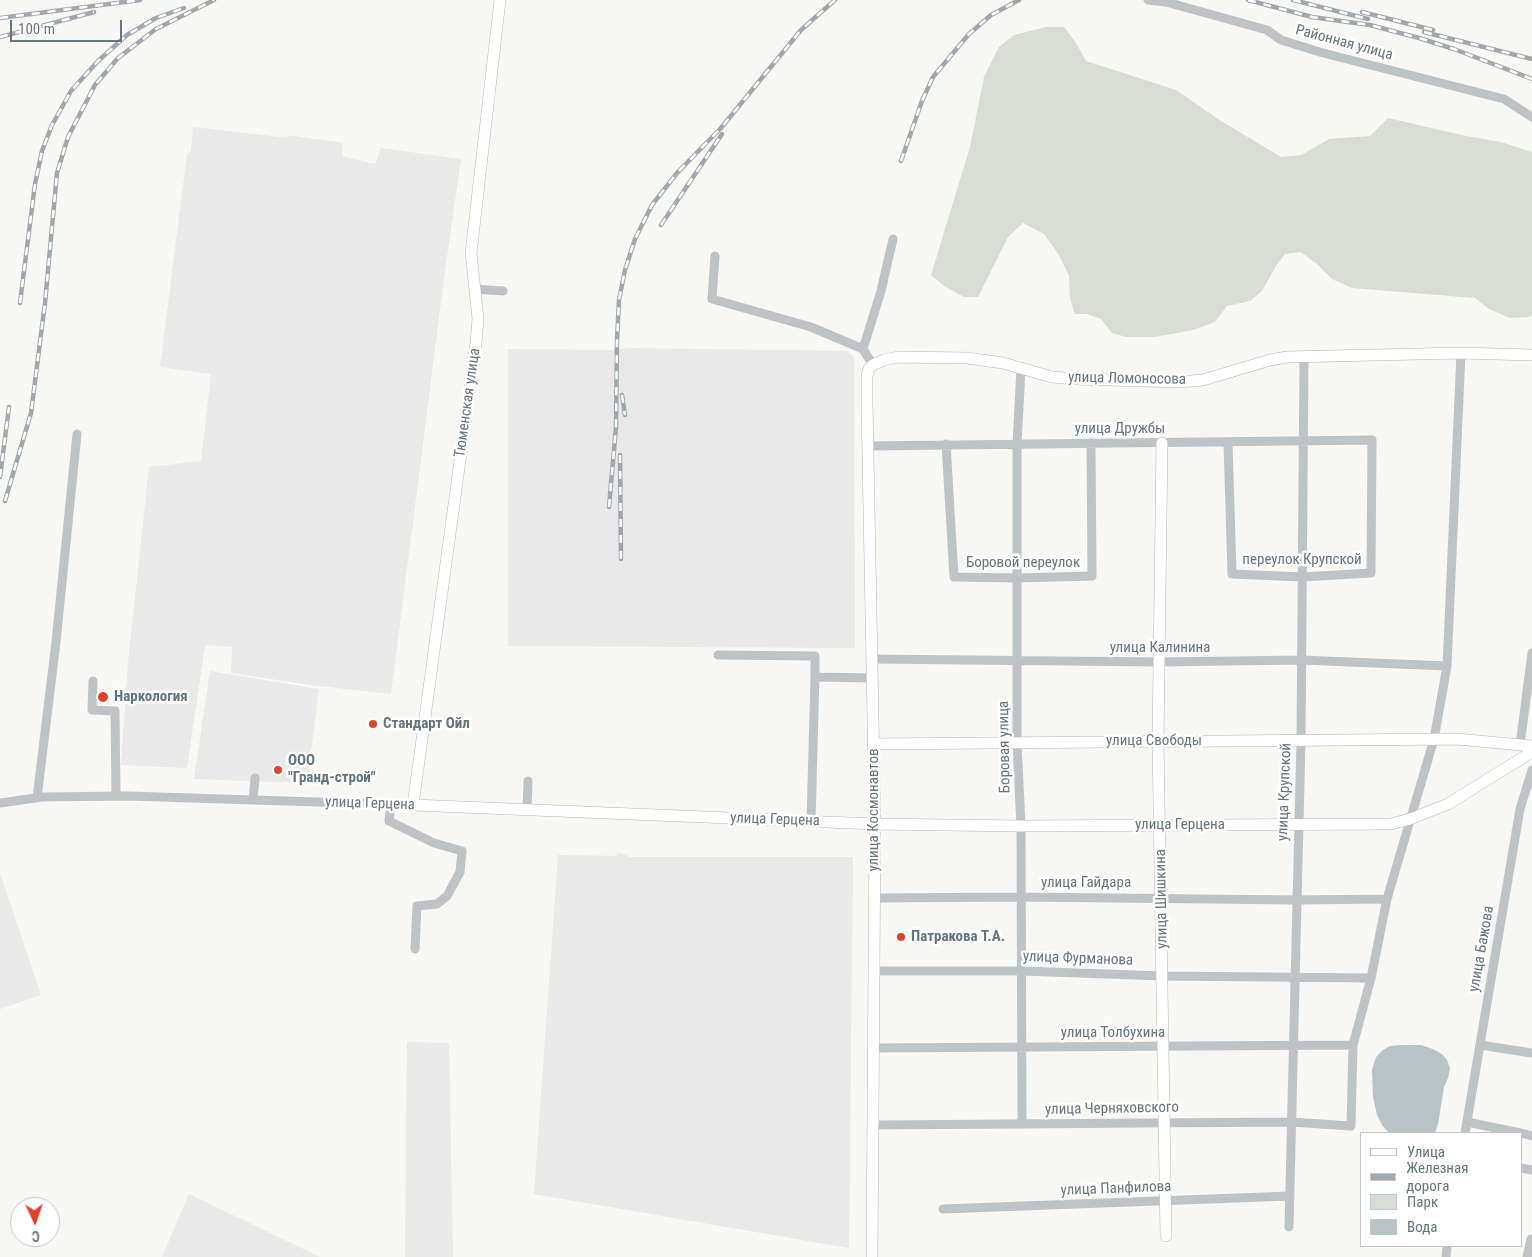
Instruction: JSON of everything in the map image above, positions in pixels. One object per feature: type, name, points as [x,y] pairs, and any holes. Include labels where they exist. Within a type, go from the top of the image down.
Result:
[{"type":"street","name":"Тюменская улица","points":[[413,805],[476,342],[478,318],[471,270],[472,234],[500,0]]},
{"type":"street","name":"Районная улица","points":[[1148,0],[1166,2],[1267,30],[1281,40],[1323,53],[1504,99],[1532,118]]},
{"type":"street","points":[[863,349],[881,291],[894,239]]},
{"type":"street","points":[[715,256],[712,300],[811,327],[863,349],[873,365]]},
{"type":"street","points":[[474,288],[503,291]]},
{"type":"street","points":[[1354,1045],[1371,978],[1387,899],[1434,739],[1448,666],[1461,353]]},
{"type":"street","name":"улица Ломоносова","points":[[873,365],[898,357],[968,358],[995,361],[1021,369],[1076,380],[1179,382],[1203,380],[1270,360],[1304,356],[1461,353],[1532,355]]},
{"type":"street","name":"улица Крупской","points":[[1289,1227],[1301,740],[1304,356]]},
{"type":"street","name":"улица Космонавтов","points":[[872,1257],[875,824],[867,376],[869,369],[873,365]]},
{"type":"street","name":"Боровая улица","points":[[1021,369],[1017,444],[1017,661],[1022,897],[1022,1124]]},
{"type":"street","points":[[37,798],[56,642],[77,434]]},
{"type":"street","name":"улица Дружбы","points":[[868,446],[1372,440]]},
{"type":"street","name":"переулок Крупской","points":[[1228,442],[1232,574],[1302,577],[1371,573],[1372,440]]},
{"type":"street","name":"Боровой переулок","points":[[946,444],[954,577],[1017,578],[1092,576],[1091,443]]},
{"type":"street","name":"улица Шишкина","points":[[1162,443],[1158,741],[1166,1236]]},
{"type":"street","points":[[1520,745],[1532,653]]},
{"type":"street","points":[[718,655],[815,656],[811,821]]},
{"type":"street","name":"улица Калинина","points":[[873,659],[1159,662],[1301,660],[1448,666]]},
{"type":"street","points":[[815,677],[873,678]]},
{"type":"street","points":[[92,681],[92,710],[115,711],[116,796]]},
{"type":"street","name":"улица Свободы","points":[[874,744],[1457,739],[1532,746]]},
{"type":"street","name":"улица Герцена","points":[[0,803],[37,798],[116,796],[391,804],[875,824],[1021,826],[1391,824],[1410,819],[1448,804],[1532,752]]},
{"type":"street","name":"улица Бажова","points":[[1465,1132],[1520,809],[1532,770]]},
{"type":"street","points":[[254,800],[255,778]]},
{"type":"street","points":[[527,810],[528,780]]},
{"type":"street","points":[[391,804],[389,821],[434,843],[462,851],[460,872],[447,896],[438,904],[417,906],[415,949]]},
{"type":"street","name":"улица Гайдара","points":[[874,898],[1387,899]]},
{"type":"street","name":"улица Фурманова","points":[[874,971],[1022,971],[1163,976],[1371,978]]},
{"type":"street","name":"улица Толбухина","points":[[873,1048],[1354,1045]]},
{"type":"street","name":"улица Черняховского","points":[[873,1125],[1291,1122],[1351,1126],[1354,1045]]},
{"type":"street","points":[[1480,1045],[1532,1053]]},
{"type":"street","points":[[1467,1122],[1516,1132]]},
{"type":"street","name":"улица Панфилова","points":[[943,1209],[1290,1196]]},
{"type":"street","points":[[1527,1257],[1531,1239]]},
{"type":"shaded area","points":[[193,127],[280,137],[295,136],[343,143],[342,156],[375,164],[381,148],[461,159],[391,694],[310,685],[231,673],[232,647],[205,645],[187,768],[121,765],[128,663],[149,467],[201,461],[211,374],[160,367],[187,154],[191,151]]},
{"type":"shaded area","points":[[630,348],[848,351],[854,357],[855,648],[508,646],[508,349],[613,350]]},
{"type":"shaded area","points":[[210,671],[319,689],[307,783],[194,779]]},
{"type":"shaded area","points":[[618,852],[630,857],[853,857],[849,1248],[534,1194],[558,855],[616,856]]},
{"type":"shaded area","points":[[0,873],[41,995],[0,1009]]},
{"type":"shaded area","points":[[407,1042],[449,1043],[453,1257],[405,1257]]},
{"type":"shaded area","points":[[189,1194],[320,1257],[162,1257]]},
{"type":"green space","points":[[1046,27],[1064,27],[1086,61],[1176,90],[1218,119],[1281,157],[1301,155],[1329,139],[1370,136],[1388,118],[1501,142],[1532,152],[1532,315],[1529,317],[1510,318],[1489,309],[1475,298],[1352,288],[1332,279],[1301,252],[1285,254],[1262,291],[1250,301],[1227,306],[1215,322],[1193,330],[1155,337],[1126,337],[1112,333],[1101,319],[1087,314],[1075,314],[1070,299],[1069,276],[1059,255],[1044,234],[1023,223],[1008,237],[978,297],[964,297],[944,286],[931,275],[970,147],[984,77],[999,47],[1014,35]]},
{"type":"water","points":[[1421,1045],[1442,1054],[1447,1060],[1450,1068],[1444,1087],[1435,1132],[1388,1132],[1382,1125],[1377,1115],[1373,1097],[1372,1070],[1376,1057],[1390,1046]]},
{"type":"railway","points":[[0,18],[140,0]]},
{"type":"railway","points":[[5,501],[31,413],[45,303],[57,173],[68,137],[95,85],[118,58],[156,29],[214,0]]},
{"type":"railway","points":[[609,507],[616,427],[619,300],[625,270],[635,239],[652,205],[677,173],[721,128],[801,30],[835,0]]},
{"type":"railway","points":[[901,161],[922,101],[933,77],[969,34],[991,15],[1019,0]]},
{"type":"railway","points":[[1248,0],[1312,17],[1370,25],[1419,38],[1454,49],[1532,79]]},
{"type":"railway","points":[[1293,0],[1368,19]]},
{"type":"railway","points":[[20,303],[35,184],[42,151],[52,125],[71,91],[98,61],[127,35],[156,18],[184,8]]},
{"type":"railway","points":[[0,37],[94,12]]},
{"type":"railway","points":[[1362,12],[1433,30]]},
{"type":"railway","points":[[1424,32],[1532,59]]},
{"type":"railway","points":[[661,225],[722,134]]},
{"type":"railway","points":[[622,395],[625,415]]},
{"type":"railway","points":[[0,477],[9,407]]},
{"type":"railway","points":[[620,455],[621,559]]},
{"type":"place","name":"Наркология","points":[[103,697]]},
{"type":"place","name":"Стандарт Ойл","points":[[373,724]]},
{"type":"place","name":"ООО \"Гранд-строй\"","points":[[278,770]]},
{"type":"place","name":"Патракова Т.А.","points":[[901,937]]}]
